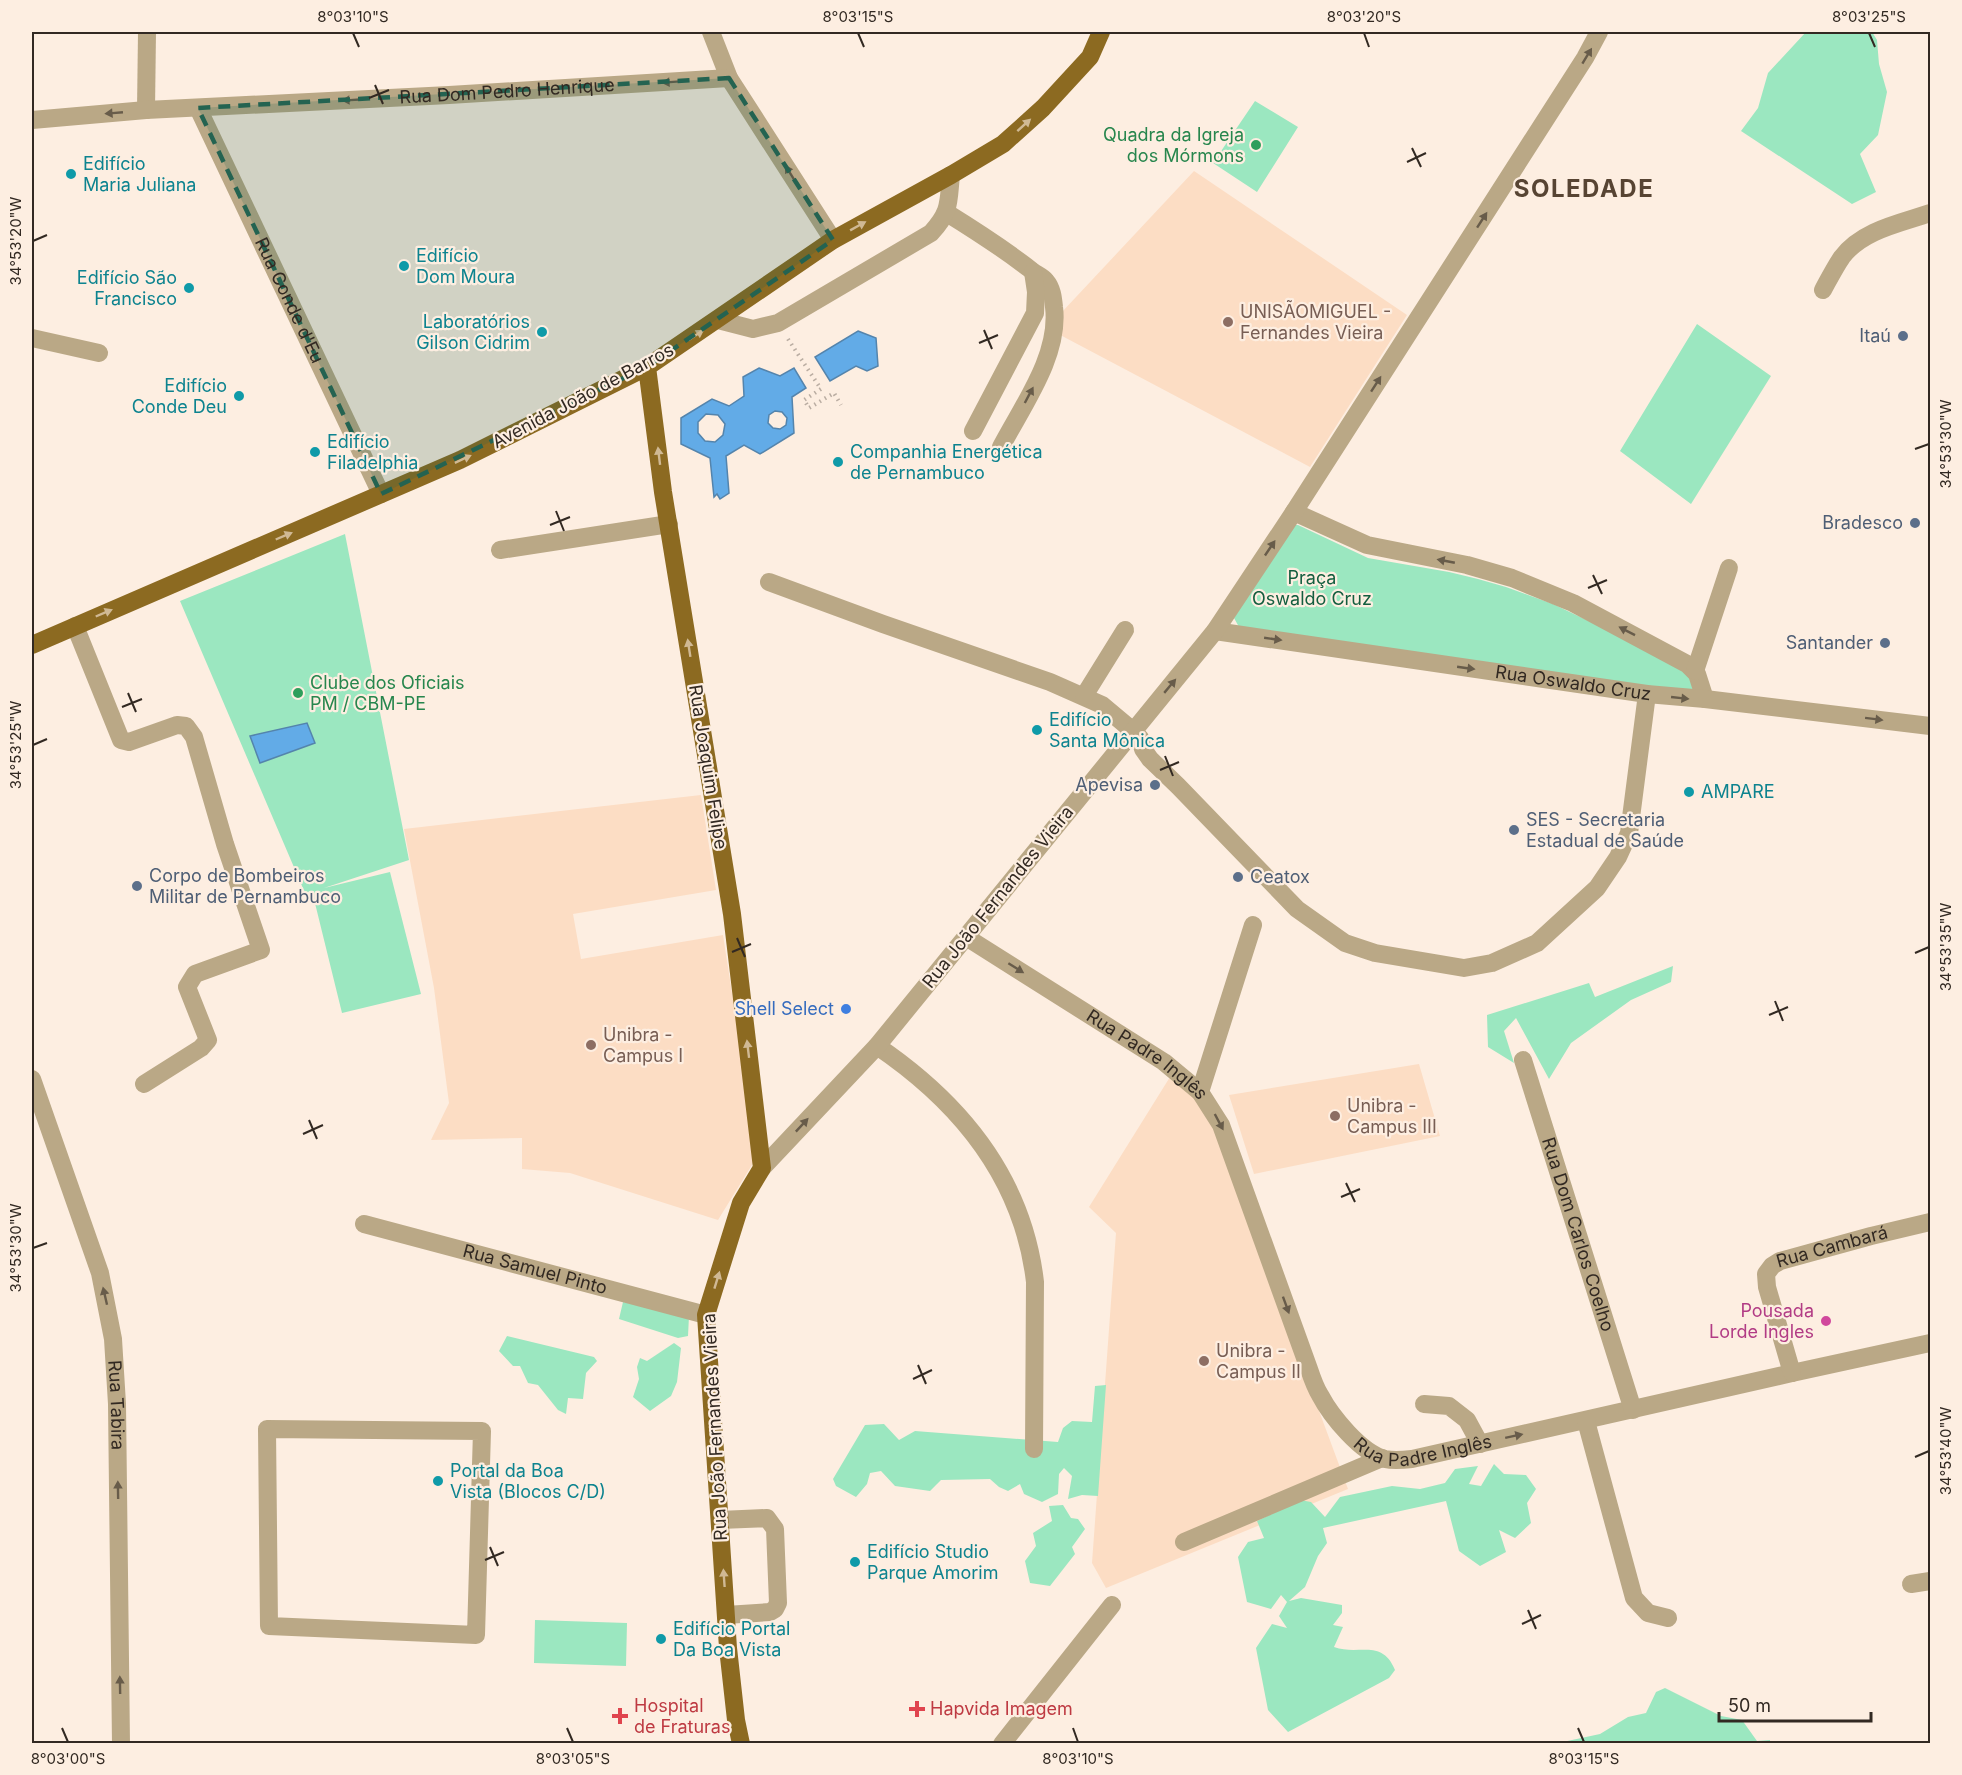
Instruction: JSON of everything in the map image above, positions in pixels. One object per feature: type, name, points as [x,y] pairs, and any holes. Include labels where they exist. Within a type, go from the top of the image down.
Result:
[{"type":"main road","name":"Avenida João de Barros","points":[[32,645],[460,460],[647,367],[833,240],[1003,144],[1043,108],[1090,57],[1101,32]]},
{"type":"main road","name":"Rua Joaquim Felipe","points":[[647,367],[669,524],[732,914],[762,1168]]},
{"type":"main road","name":"Rua João Fernandes Vieira","points":[[741,1743],[736,1720],[726,1615],[706,1315],[741,1203],[762,1168]]},
{"type":"main road","points":[[729,1743],[736,1720]]},
{"type":"street","points":[[146,110],[147,32]]},
{"type":"street","points":[[711,32],[729,78],[833,240]]},
{"type":"street","name":"Rua João Fernandes Vieira","points":[[762,1168],[877,1046],[1215,632],[1586,58],[1599,32]]},
{"type":"street","name":"Rua Dom Pedro Henrique","points":[[32,120],[146,110],[729,78]]},
{"type":"street","name":"Rua Conde d'Eu","points":[[198,108],[381,494]]},
{"type":"street","points":[[718,320],[753,329],[778,323],[931,232],[947,213],[951,175]]},
{"type":"street","points":[[947,213],[1004,249],[1045,280],[1052,292],[1055,313],[1054,339],[1046,362],[1001,447]]},
{"type":"street","points":[[1823,290],[1843,255],[1859,242],[1876,231],[1930,213]]},
{"type":"street","points":[[973,431],[1035,313],[1036,292],[1033,272]]},
{"type":"street","points":[[32,338],[99,353]]},
{"type":"street","points":[[1294,512],[1367,545],[1467,565],[1512,578],[1573,603],[1677,657],[1695,671],[1705,699]]},
{"type":"street","points":[[500,550],[669,524]]},
{"type":"street","points":[[1695,671],[1729,568]]},
{"type":"street","points":[[769,582],[1084,696],[1102,705],[1140,738],[1143,749],[1150,759],[1297,909],[1319,926],[1345,943],[1375,953],[1464,968],[1492,963],[1537,943],[1597,888],[1618,857],[1629,833],[1647,694]]},
{"type":"street","points":[[75,626],[122,740],[129,742],[177,725],[186,726],[194,737],[225,844],[261,950],[195,974],[187,987],[208,1040],[201,1048],[144,1084]]},
{"type":"street","points":[[1084,696],[1125,630]]},
{"type":"street","name":"Rua Oswaldo Cruz","points":[[1215,632],[1647,694],[1930,726]]},
{"type":"street","points":[[1200,1092],[1253,925]]},
{"type":"street","name":"Rua Padre Inglês","points":[[966,937],[1164,1062],[1200,1092],[1221,1125],[1320,1396],[1345,1430],[1364,1447],[1382,1458],[1396,1461],[1412,1459],[1930,1343]]},
{"type":"street","points":[[877,1046],[953,1107],[978,1138],[1001,1173],[1016,1206],[1035,1282],[1034,1449]]},
{"type":"street","name":"Rua Dom Carlos Coelho","points":[[1522,1060],[1633,1410]]},
{"type":"street","name":"Rua Tabira","points":[[32,1079],[100,1273],[113,1338],[117,1404],[121,1743]]},
{"type":"street","name":"Rua Cambará","points":[[1792,1373],[1767,1287],[1766,1274],[1769,1269],[1780,1261],[1930,1222]]},
{"type":"street","name":"Rua Samuel Pinto","points":[[364,1224],[706,1315]]},
{"type":"street","points":[[1425,1404],[1449,1406],[1467,1420],[1480,1444]]},
{"type":"street","points":[[1586,1421],[1634,1598],[1648,1613],[1668,1618]]},
{"type":"street","points":[[267,1429],[482,1431],[476,1635],[269,1626],[267,1429]]},
{"type":"street","points":[[1184,1542],[1382,1458]]},
{"type":"street","points":[[720,1520],[767,1518],[775,1528],[778,1603],[775,1609],[770,1612],[726,1615]]},
{"type":"street","points":[[1911,1584],[1930,1581]]},
{"type":"street","points":[[1002,1743],[1112,1605]]},
{"type":"path","points":[[778,323],[821,389],[804,400],[809,408],[834,393],[841,405]]},
{"type":"highlighted area","points":[[729,78],[833,240],[647,367],[381,494],[198,108]]},
{"type":"shaded area","name":"UNISÃOMIGUEL - Fernandes Vieira","points":[[1194,171],[1407,315],[1310,467],[1047,328]]},
{"type":"shaded area","name":"Unibra - Campus I","points":[[701,795],[716,890],[573,914],[581,959],[723,935],[756,1148],[755,1160],[718,1220],[570,1173],[522,1169],[522,1138],[431,1140],[449,1103],[434,988],[404,829]]},
{"type":"shaded area","name":"Unibra - Campus III","points":[[1419,1064],[1440,1136],[1254,1174],[1229,1095]]},
{"type":"shaded area","name":"Unibra - Campus II","points":[[1170,1077],[1195,1096],[1218,1138],[1348,1489],[1106,1588],[1092,1563],[1116,1233],[1089,1207]]},
{"type":"green space","points":[[1806,32],[1872,32],[1877,40],[1879,64],[1887,92],[1878,135],[1860,154],[1876,192],[1852,204],[1741,131],[1758,108],[1768,73]]},
{"type":"green space","name":"Quadra da Igreja dos Mórmons","points":[[1255,101],[1298,127],[1257,192],[1213,163]]},
{"type":"green space","points":[[1697,324],[1771,376],[1691,504],[1620,451]]},
{"type":"green space","name":"Praça Oswaldo Cruz","points":[[1292,525],[1298,525],[1368,558],[1478,579],[1553,604],[1683,666],[1696,687],[1690,693],[1239,627],[1234,618]]},
{"type":"green space","name":"Clube dos Oficiais PM / CBM-PE","points":[[345,534],[409,860],[324,888],[390,872],[421,994],[342,1013],[312,891],[305,893],[180,601]]},
{"type":"green space","points":[[1673,966],[1671,982],[1631,1000],[1571,1043],[1549,1079],[1516,1018],[1504,1031],[1514,1063],[1488,1047],[1487,1015],[1589,983],[1595,997]]},
{"type":"green space","points":[[623,1302],[689,1316],[688,1336],[678,1338],[619,1319]]},
{"type":"green space","points":[[507,1336],[594,1357],[597,1361],[586,1373],[583,1399],[568,1398],[566,1414],[558,1410],[538,1385],[528,1383],[520,1366],[513,1366],[499,1351]]},
{"type":"green space","points":[[674,1343],[681,1348],[677,1382],[671,1396],[650,1411],[633,1397],[639,1379],[637,1367],[640,1358],[647,1361]]},
{"type":"green space","points":[[1106,1385],[1098,1496],[1082,1495],[1068,1499],[1072,1476],[1064,1468],[1059,1474],[1058,1494],[1042,1502],[1024,1494],[1020,1484],[1008,1491],[990,1479],[941,1480],[930,1491],[895,1486],[881,1471],[870,1473],[867,1484],[856,1497],[836,1486],[833,1479],[865,1425],[884,1424],[899,1440],[915,1431],[1058,1442],[1063,1428],[1072,1421],[1092,1422],[1095,1386]]},
{"type":"green space","points":[[1494,1464],[1504,1474],[1526,1475],[1536,1489],[1527,1503],[1531,1523],[1515,1538],[1499,1530],[1506,1552],[1480,1566],[1459,1551],[1446,1501],[1323,1528],[1327,1543],[1318,1556],[1305,1587],[1289,1601],[1301,1598],[1342,1605],[1342,1613],[1333,1625],[1343,1627],[1334,1647],[1376,1651],[1390,1660],[1395,1670],[1389,1678],[1288,1732],[1268,1710],[1256,1648],[1272,1624],[1287,1628],[1279,1616],[1287,1602],[1281,1595],[1271,1609],[1247,1602],[1238,1557],[1248,1542],[1264,1538],[1257,1521],[1300,1500],[1311,1502],[1325,1517],[1340,1497],[1392,1486],[1420,1489],[1445,1483],[1455,1469],[1478,1466],[1469,1484],[1481,1486]]},
{"type":"green space","points":[[1063,1505],[1071,1518],[1078,1519],[1085,1529],[1072,1547],[1075,1554],[1050,1586],[1030,1583],[1025,1561],[1036,1546],[1033,1533],[1052,1521],[1049,1506]]},
{"type":"green space","points":[[535,1620],[627,1623],[626,1666],[534,1663]]},
{"type":"green space","points":[[1665,1688],[1721,1716],[1742,1720],[1757,1741],[1770,1740],[1770,1743],[1558,1743],[1600,1734],[1628,1717],[1646,1713],[1656,1692]]},
{"type":"water","points":[[858,331],[876,338],[878,366],[867,371],[856,366],[830,381],[815,357]]},
{"type":"water","points":[[759,368],[780,376],[794,368],[806,388],[792,397],[794,433],[760,454],[744,445],[726,456],[729,493],[720,499],[717,494],[714,497],[710,458],[681,444],[681,418],[712,399],[729,406],[744,396],[743,377]],"holes":[[[775,411],[782,412],[787,418],[786,425],[780,429],[773,428],[768,423],[769,415]],[[706,414],[718,415],[725,424],[723,435],[715,442],[705,441],[698,433],[698,422]]]},
{"type":"water","points":[[307,723],[315,743],[260,763],[250,736]]},
{"type":"place","name":"Quadra da Igreja dos Mórmons","points":[[1256,145]]},
{"type":"place","name":"Edifício Maria Juliana","points":[[71,174]]},
{"type":"place","name":"Edifício Dom Moura","points":[[404,266]]},
{"type":"place","name":"Edifício São Francisco","points":[[189,288]]},
{"type":"place","name":"UNISÃOMIGUEL - Fernandes Vieira","points":[[1228,322]]},
{"type":"place","name":"Laboratórios Gilson Cidrim","points":[[542,332]]},
{"type":"place","name":"Itaú","points":[[1903,336]]},
{"type":"place","name":"Edifício Conde Deu","points":[[239,396]]},
{"type":"place","name":"Edifício Filadelphia","points":[[315,452]]},
{"type":"place","name":"Companhia Energética de Pernambuco","points":[[838,462]]},
{"type":"place","name":"Bradesco","points":[[1915,523]]},
{"type":"place","name":"Santander","points":[[1885,643]]},
{"type":"place","name":"Clube dos Oficiais PM / CBM-PE","points":[[298,693]]},
{"type":"place","name":"Edifício Santa Mônica","points":[[1037,730]]},
{"type":"place","name":"Apevisa","points":[[1155,785]]},
{"type":"place","name":"AMPARE","points":[[1689,792]]},
{"type":"place","name":"SES - Secretaria Estadual de Saúde","points":[[1514,830]]},
{"type":"place","name":"Ceatox","points":[[1238,877]]},
{"type":"place","name":"Corpo de Bombeiros Militar de Pernambuco","points":[[137,886]]},
{"type":"place","name":"Shell Select","points":[[846,1009]]},
{"type":"place","name":"Unibra - Campus I","points":[[591,1045]]},
{"type":"place","name":"Unibra - Campus III","points":[[1335,1116]]},
{"type":"place","name":"Pousada Lorde Ingles","points":[[1826,1321]]},
{"type":"place","name":"Unibra - Campus II","points":[[1204,1361]]},
{"type":"place","name":"Portal da Boa Vista (Blocos C/D)","points":[[438,1481]]},
{"type":"place","name":"Edifício Studio Parque Amorim","points":[[855,1562]]},
{"type":"place","name":"Edifício Portal Da Boa Vista","points":[[661,1639]]},
{"type":"place","name":"Hapvida Imagem","points":[[917,1709]]},
{"type":"place","name":"Hospital de Fraturas","points":[[620,1716]]},
{"type":"district","name":"SOLEDADE","points":[[1584,189]]}]
